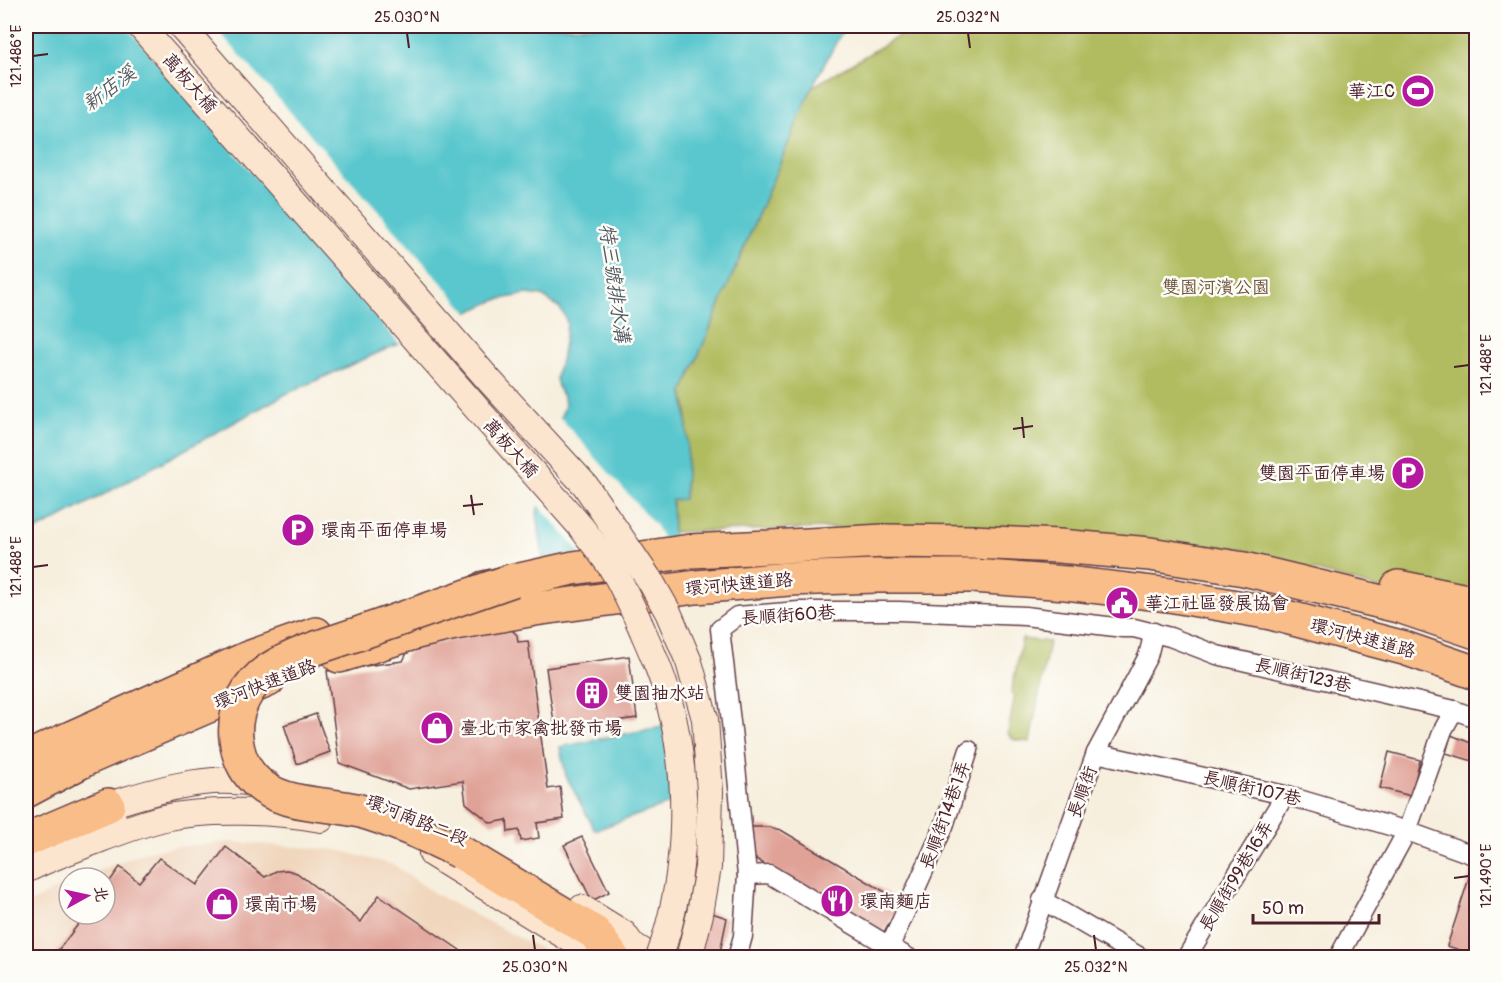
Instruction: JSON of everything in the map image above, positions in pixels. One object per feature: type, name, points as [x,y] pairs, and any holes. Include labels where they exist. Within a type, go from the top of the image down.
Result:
[{"type":"highway","name":"環河快速道路","points":[[35,755],[248,657],[302,638],[513,580],[573,568],[692,551],[884,541],[973,542],[1150,554],[1244,569],[1402,607],[1476,632]]},
{"type":"highway","points":[[1244,569],[1406,588],[1476,603]]},
{"type":"highway","name":"環河快速道路","points":[[26,791],[88,758],[296,669],[417,632],[535,609],[696,587],[777,580],[876,576],[973,576],[1066,583],[1169,595],[1271,613],[1404,648],[1476,673]]},
{"type":"highway","points":[[513,580],[306,652],[269,669],[244,695],[237,711],[235,730],[237,748],[248,773],[277,796],[359,811],[397,823],[432,838],[460,852],[595,933],[624,953]]},
{"type":"highway","points":[[26,840],[113,818]]},
{"type":"street","name":"萬板大橋","points":[[140,26],[581,527],[616,574],[656,661],[670,706],[680,760],[684,808],[681,858],[668,934],[659,957]]},
{"type":"street","name":"萬板大橋","points":[[181,26],[488,380],[585,485],[651,582],[668,612],[689,662],[705,719],[710,792],[708,867],[700,914],[689,957]]},
{"type":"street","name":"長順街60巷","points":[[736,957],[743,936],[747,875],[720,629],[737,615],[799,611],[910,611],[1025,616],[1154,632]]},
{"type":"street","name":"長順街123巷","points":[[1154,632],[1216,656],[1455,710],[1476,718]]},
{"type":"street","name":"長順街","points":[[1023,957],[1096,753],[1148,656],[1154,632]]},
{"type":"street","points":[[1338,957],[1407,831],[1443,730],[1455,710]]},
{"type":"street","name":"長順街14巷1弄","points":[[890,946],[944,826],[969,750]]},
{"type":"street","name":"長順街107巷","points":[[1096,753],[1286,795],[1407,831],[1476,856]]},
{"type":"street","name":"環河南路二段","points":[[26,870],[159,790],[186,784],[229,780],[313,788],[371,799],[469,839],[624,934],[624,953],[653,957]]},
{"type":"street","name":"長順街99巷16弄","points":[[1186,957],[1286,795]]},
{"type":"street","points":[[363,826],[371,799]]},
{"type":"street","name":"環河南路二段","points":[[113,818],[165,818],[205,813],[247,812],[309,817],[363,826],[423,849],[601,957]]},
{"type":"street","points":[[747,875],[769,874],[909,957]]},
{"type":"street","points":[[1042,900],[1142,957]]},
{"type":"shaded area","name":"環南市場","points":[[229,842],[337,850],[394,865],[437,895],[556,957],[26,958],[26,905],[57,888],[57,926],[117,926],[117,866],[110,866],[148,851]]},
{"type":"green space","name":"雙園河濱公園","points":[[916,26],[1476,26],[1476,617],[1241,549],[874,527],[673,532],[672,500],[684,498],[687,410],[683,392],[812,87]]},
{"type":"green space","points":[[1022,639],[1049,642],[1030,742],[1014,740],[1008,733],[1015,695],[1011,694]]},
{"type":"water","points":[[26,26],[845,26],[812,87],[683,392],[687,432],[686,472],[684,499],[672,500],[673,539],[543,558],[537,514],[552,442],[565,405],[556,379],[567,324],[559,307],[542,296],[527,294],[496,300],[286,394],[26,536]]},
{"type":"water","points":[[665,726],[672,803],[595,830],[566,776],[560,747]]},
{"type":"pier","points":[[126,26],[214,26],[470,315],[401,346]]},
{"type":"pier","points":[[558,415],[656,526],[665,543],[583,555],[536,502],[549,441]]},
{"type":"building","name":"臺北市家禽批發市場","points":[[499,629],[512,630],[517,635],[518,642],[528,641],[548,789],[560,787],[564,819],[537,823],[539,838],[521,841],[519,830],[508,832],[507,820],[491,823],[466,803],[463,781],[409,789],[339,763],[327,671],[403,661],[407,653],[419,647]]},
{"type":"building","name":"雙園抽水站","points":[[629,656],[637,718],[555,729],[546,668]]},
{"type":"building","points":[[316,714],[330,752],[297,764],[284,725]]},
{"type":"building","points":[[1451,735],[1476,745],[1476,762],[1446,753]]},
{"type":"building","points":[[1389,752],[1420,760],[1411,796],[1380,788]]},
{"type":"building","points":[[751,827],[781,830],[902,902],[882,935],[751,856]]},
{"type":"building","points":[[582,837],[609,892],[592,901],[564,845]]},
{"type":"building","name":"環南市場","points":[[226,847],[265,877],[276,871],[287,870],[297,873],[361,922],[379,895],[470,957],[53,957],[77,926],[117,926],[117,871],[120,867],[139,882],[159,858],[197,885]]},
{"type":"building","points":[[1472,869],[1476,870],[1476,955],[1447,946]]},
{"type":"building","points":[[706,911],[727,918],[719,957],[696,954]]},
{"type":"place","name":"華江C","points":[[1418,91]]},
{"type":"place","name":"雙園平面停車場","points":[[1408,473]]},
{"type":"place","name":"環南平面停車場","points":[[298,530]]},
{"type":"place","name":"華江社區發展協會","points":[[1122,603]]},
{"type":"place","name":"雙園抽水站","points":[[592,693]]},
{"type":"place","name":"臺北市家禽批發市場","points":[[437,728]]},
{"type":"place","name":"環南麵店","points":[[837,901]]},
{"type":"place","name":"環南市場","points":[[222,904]]},
{"type":"water label","name":"新店溪","points":[[109,88]]},
{"type":"water label","name":"特三號排水溝","points":[[615,283]]}]
